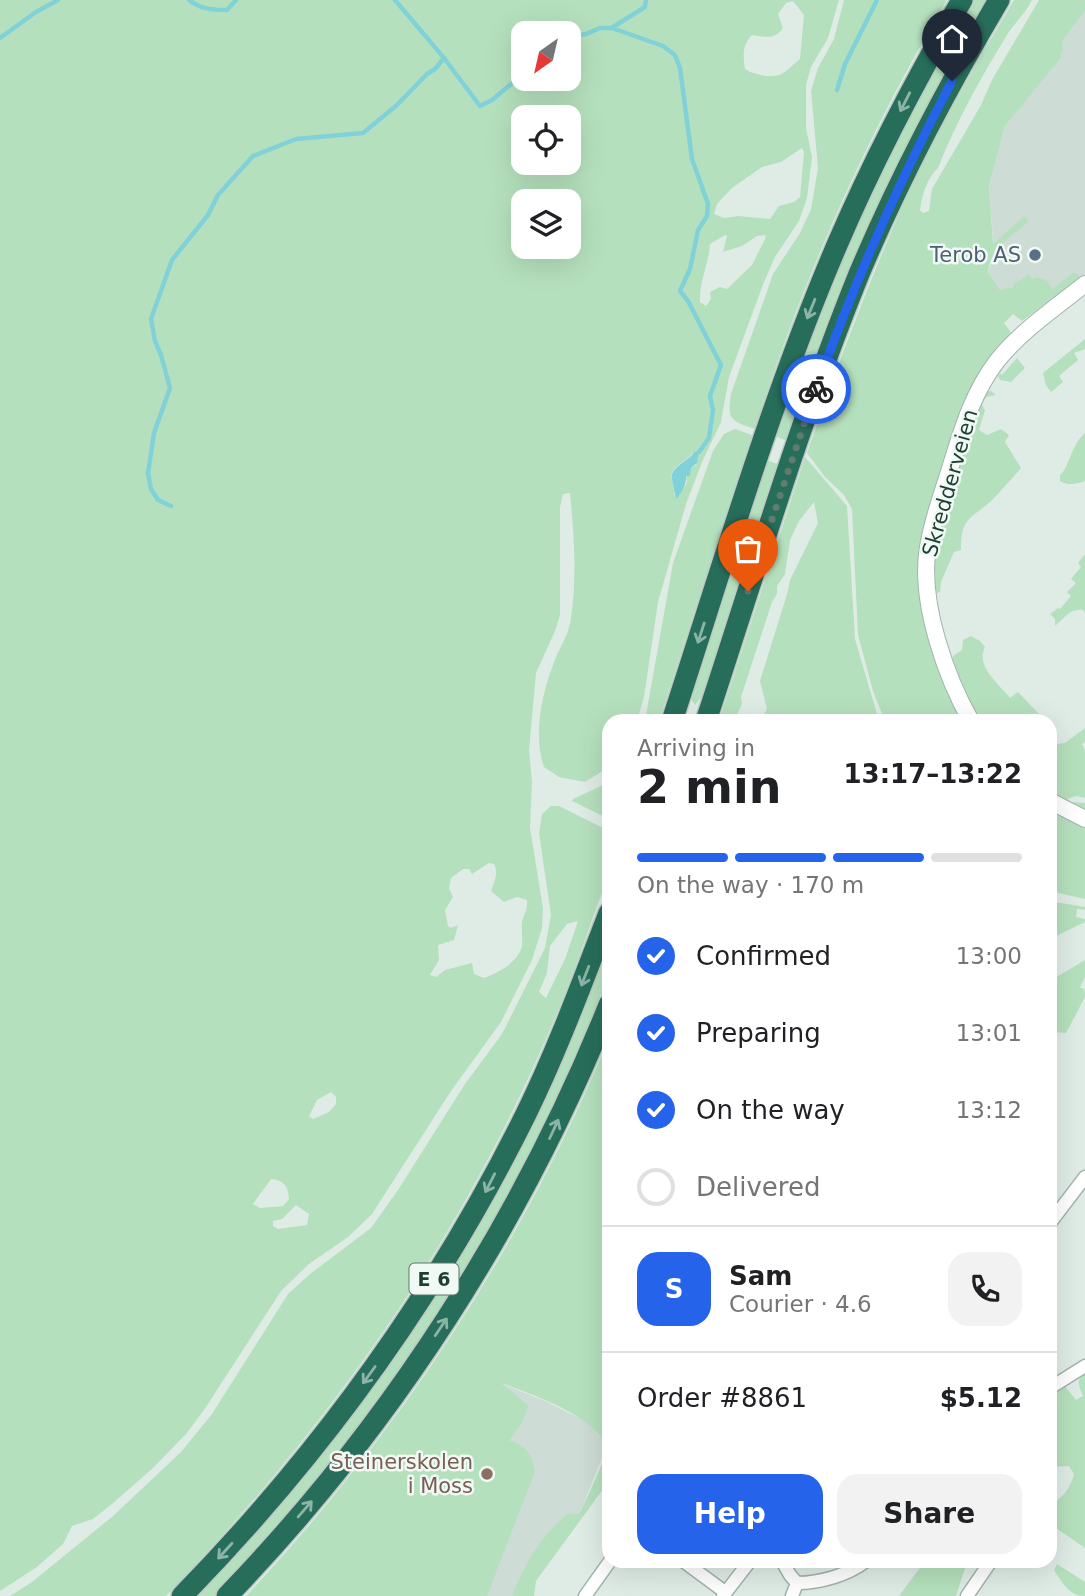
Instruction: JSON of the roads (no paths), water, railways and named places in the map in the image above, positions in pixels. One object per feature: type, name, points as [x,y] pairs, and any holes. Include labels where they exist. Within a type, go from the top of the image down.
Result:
[{"type":"highway","points":[[674,714],[806,321],[861,190],[928,59],[962,0]]},
{"type":"highway","points":[[708,714],[802,428],[836,334],[890,204],[964,60],[999,0]]},
{"type":"highway","name":"E 6","points":[[182,1596],[222,1555],[315,1447],[370,1374],[429,1287],[485,1194],[527,1113],[566,1025],[602,931]]},
{"type":"highway","name":"E 6","points":[[227,1596],[333,1476],[397,1393],[462,1296],[506,1223],[547,1144],[602,1022]]},
{"type":"street","name":"Skredderveien","points":[[968,714],[950,677],[929,604],[926,568],[932,531],[964,424],[978,388],[1013,343],[1085,284]]},
{"type":"street","points":[[1057,805],[1085,819]]},
{"type":"street","points":[[1057,1214],[1085,1177]]},
{"type":"street","points":[[1057,1384],[1085,1366]]},
{"type":"street","points":[[585,1596],[605,1568]]},
{"type":"street","points":[[692,1568],[724,1594],[744,1568]]},
{"type":"street","points":[[786,1568],[797,1583]]},
{"type":"street","points":[[797,1583],[817,1581],[855,1568]]},
{"type":"street","points":[[967,1596],[986,1568]]},
{"type":"street","points":[[792,1596],[797,1583]]},
{"type":"water","points":[[699,451],[697,463],[691,468],[690,476],[686,476],[683,489],[676,499],[672,474],[693,452]]},
{"type":"waterway","points":[[0,38],[58,0]]},
{"type":"waterway","points":[[189,0],[217,10],[227,10],[236,0]]},
{"type":"waterway","points":[[395,0],[480,106],[511,84]]},
{"type":"waterway","points":[[613,27],[645,7],[646,0]]},
{"type":"waterway","points":[[837,90],[845,64],[877,0]]},
{"type":"waterway","points":[[581,35],[600,28],[612,28],[663,46],[675,55],[680,68],[692,159],[708,204],[707,216],[698,230],[690,269],[680,291],[688,301],[721,365],[710,396],[713,410],[709,438],[699,452]]},
{"type":"waterway","points":[[171,506],[158,500],[151,489],[148,473],[154,433],[170,388],[151,319],[172,260],[208,215],[218,195],[253,156],[296,139],[363,133],[397,105],[444,58]]},
{"type":"place","name":"Terob AS","points":[[1035,255]]},
{"type":"place","name":"Steinerskolen i Moss","points":[[487,1474]]}]
